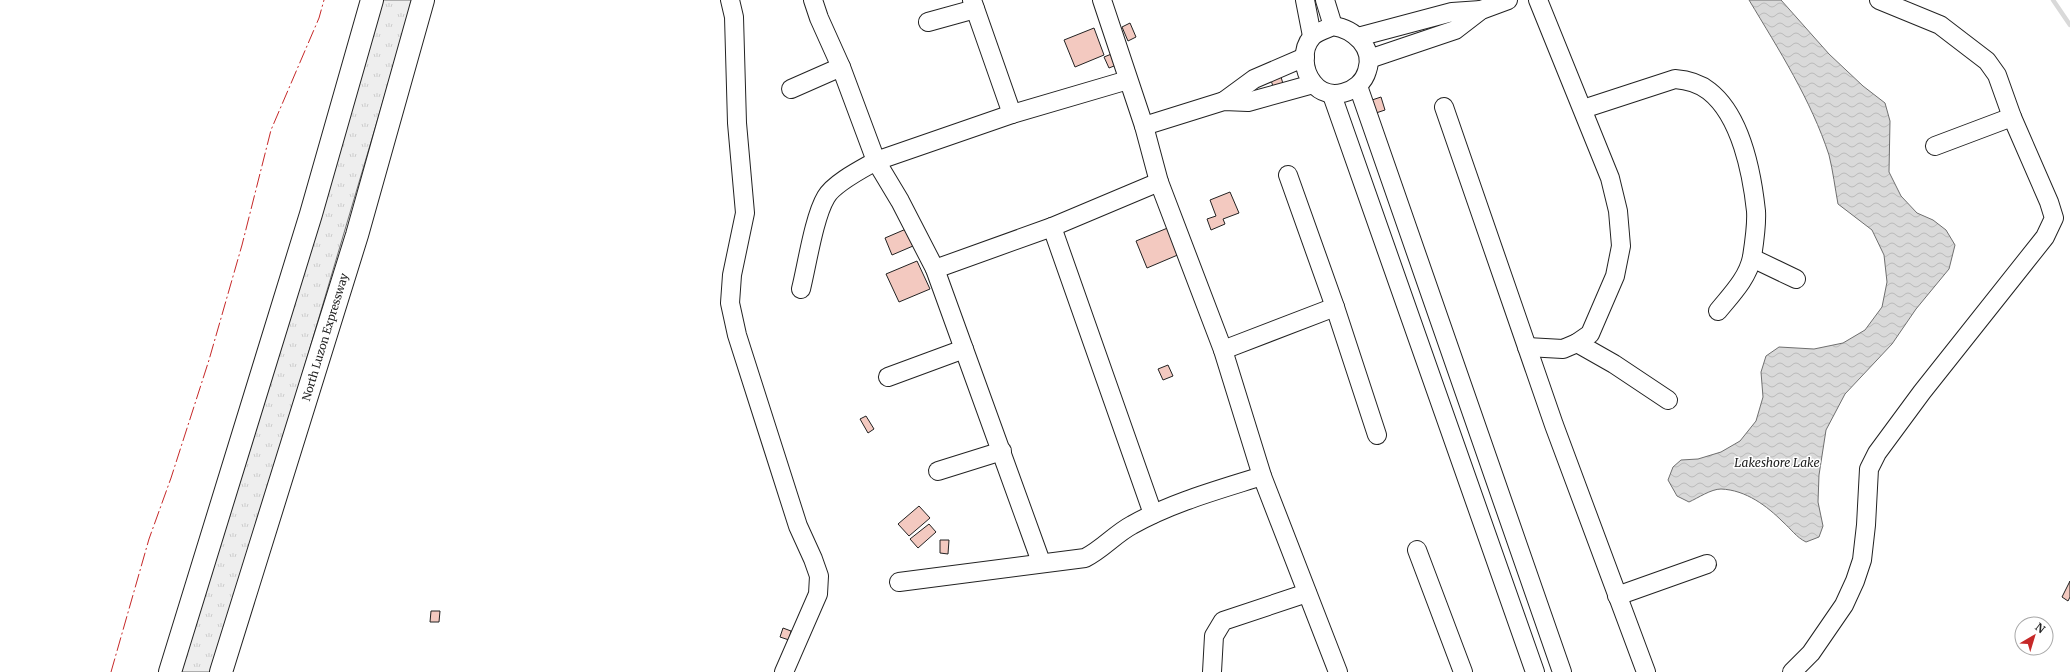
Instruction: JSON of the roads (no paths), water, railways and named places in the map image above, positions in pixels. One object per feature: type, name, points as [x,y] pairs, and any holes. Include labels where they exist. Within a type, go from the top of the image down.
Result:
[{"type":"highway","points":[[170,672],[309,222],[372,0]]},
{"type":"highway","name":"North Luzon Expressway","points":[[221,672],[356,235],[423,0]]},
{"type":"street","points":[[730,0],[734,17],[737,123],[745,213],[732,275],[730,303],[737,335],[798,526],[819,576],[818,594],[784,672]]},
{"type":"street","points":[[813,0],[819,18],[842,67],[876,161],[900,201],[935,269],[1041,562]]},
{"type":"street","points":[[1102,0],[1144,126],[1159,182],[1223,350],[1262,476],[1338,672]]},
{"type":"street","points":[[1305,0],[1312,36]]},
{"type":"street","points":[[1325,0],[1333,26]]},
{"type":"street","points":[[1369,60],[1455,30],[1482,10],[1508,0]]},
{"type":"street","points":[[1527,347],[1563,349],[1577,343],[1590,334],[1615,276],[1621,246],[1618,211],[1610,178],[1538,0]]},
{"type":"street","points":[[1792,672],[1811,653],[1844,605],[1855,581],[1862,560],[1866,525],[1869,469],[1877,453],[1922,392],[2045,237],[2054,218],[2049,202],[2012,117],[1997,76],[1986,61],[1940,25],[1879,0]]},
{"type":"street","points":[[928,22],[974,5],[1012,114]]},
{"type":"street","points":[[1358,37],[1452,12],[1482,10]]},
{"type":"street","points":[[1333,26],[1344,27],[1358,37],[1364,45],[1369,60],[1367,72],[1358,86],[1345,92],[1332,95],[1323,92],[1313,84],[1306,72],[1304,57],[1307,44],[1312,36],[1333,26]]},
{"type":"street","points":[[1144,126],[1224,101],[1254,79],[1304,57]]},
{"type":"street","points":[[791,89],[842,67]]},
{"type":"street","points":[[1583,109],[1675,79],[1691,81],[1710,91],[1723,106],[1742,141],[1756,213],[1752,258],[1743,279],[1718,311]]},
{"type":"street","points":[[801,289],[819,216],[826,196],[858,171],[876,161],[1012,114],[1128,80]]},
{"type":"street","points":[[1224,101],[1248,102],[1313,84]]},
{"type":"street","points":[[1358,86],[1562,672]]},
{"type":"street","points":[[1332,95],[1535,672]]},
{"type":"street","points":[[1444,107],[1527,347],[1646,672]]},
{"type":"street","points":[[1935,146],[2012,117]]},
{"type":"street","points":[[1288,175],[1335,307],[1377,435]]},
{"type":"street","points":[[935,269],[1052,227],[1159,182]]},
{"type":"street","points":[[1052,227],[1153,514]]},
{"type":"street","points":[[1752,258],[1796,279]]},
{"type":"street","points":[[1223,350],[1335,307]]},
{"type":"street","points":[[1577,343],[1614,364],[1668,400]]},
{"type":"street","points":[[888,377],[964,349]]},
{"type":"street","points":[[938,470],[1002,451]]},
{"type":"street","points":[[899,582],[1041,562],[1085,558],[1099,551],[1109,540],[1130,526],[1153,514],[1262,476]]},
{"type":"street","points":[[1417,550],[1463,672]]},
{"type":"street","points":[[1617,596],[1708,564]]},
{"type":"street","points":[[1212,672],[1214,636],[1223,621],[1307,593]]},
{"type":"street","points":[[1810,672],[1811,653]]},
{"type":"water","name":"Lakeshore Lake","points":[[1749,0],[1781,0],[1829,54],[1863,86],[1885,103],[1890,121],[1889,172],[1901,196],[1917,213],[1933,220],[1946,230],[1955,245],[1949,269],[1916,309],[1892,344],[1845,394],[1826,430],[1819,475],[1818,502],[1823,526],[1819,537],[1806,542],[1796,535],[1770,510],[1739,492],[1717,489],[1689,502],[1677,496],[1668,480],[1673,467],[1681,460],[1698,459],[1721,452],[1740,441],[1756,421],[1763,397],[1761,372],[1766,356],[1779,347],[1814,349],[1843,343],[1865,330],[1882,307],[1887,282],[1884,255],[1872,230],[1838,204],[1829,155],[1822,135],[1794,76]]},
{"type":"waterway","points":[[2053,0],[2070,25]]}]
